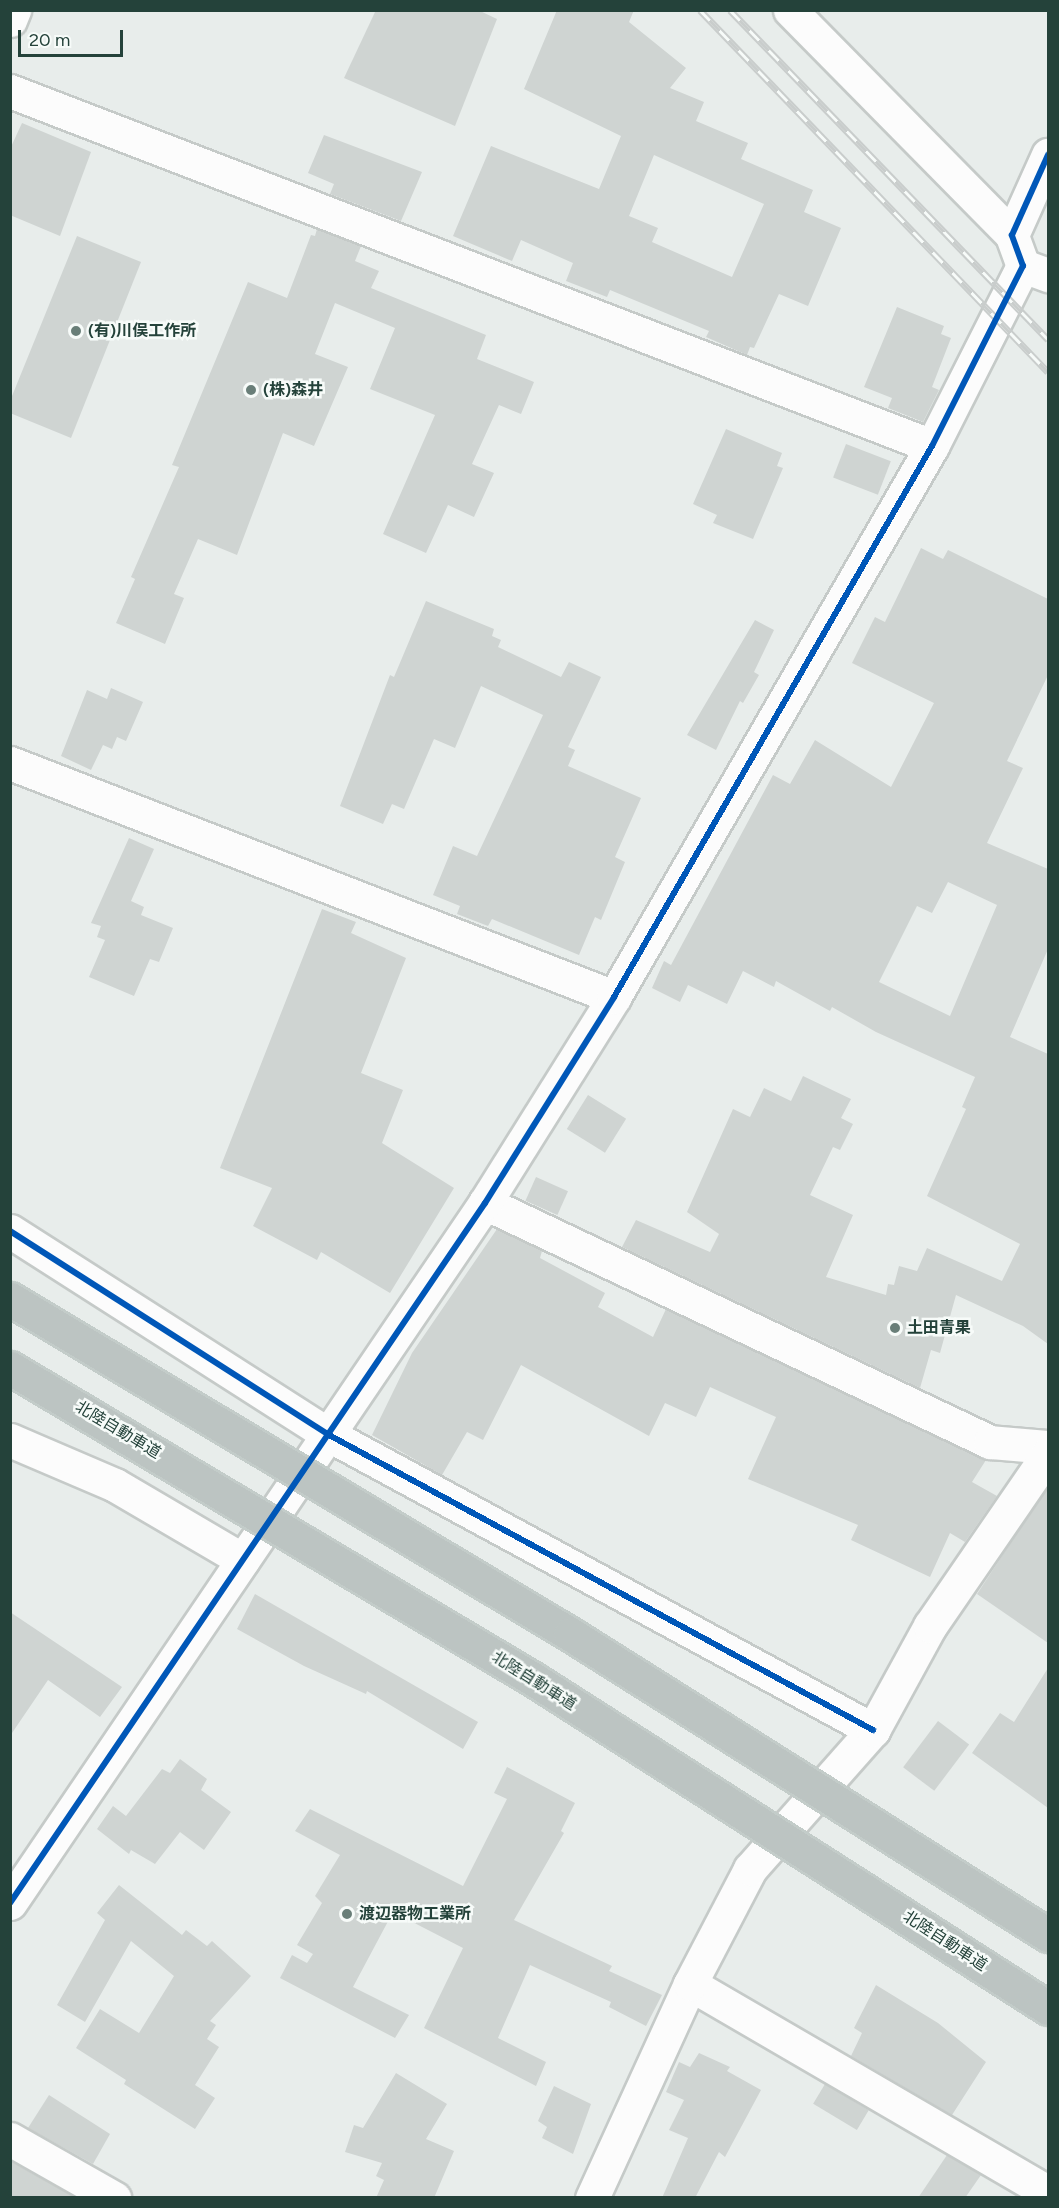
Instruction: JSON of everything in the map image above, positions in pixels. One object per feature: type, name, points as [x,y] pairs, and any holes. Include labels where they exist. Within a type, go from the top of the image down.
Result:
[{"type":"highway","points":[[10,1299],[570,1634],[1048,1935]]},
{"type":"highway","name":"北陸自動車道","points":[[10,1368],[533,1679],[1048,2008]]},
{"type":"street","points":[[10,20],[14,10]]},
{"type":"street","points":[[10,1903],[485,1203],[614,997],[1036,270],[1012,236],[790,10]]},
{"type":"street","points":[[10,91],[932,446]]},
{"type":"street","points":[[1012,236],[1048,155]]},
{"type":"street","points":[[10,763],[614,997]]},
{"type":"street","points":[[485,1203],[990,1442],[1048,1446]]},
{"type":"street","points":[[10,1231],[329,1435],[873,1730]]},
{"type":"street","points":[[10,1440],[115,1485],[243,1560]]},
{"type":"street","points":[[592,2198],[690,1984],[750,1869],[873,1730],[930,1626],[1048,1454]]},
{"type":"street","points":[[690,1984],[1048,2192]]},
{"type":"street","points":[[10,2139],[114,2198]]},
{"type":"building","points":[[376,10],[478,10],[497,19],[455,126],[344,78]]},
{"type":"building","points":[[557,10],[634,10],[629,22],[686,68],[670,88],[704,102],[696,121],[748,143],[741,159],[813,190],[804,212],[841,228],[808,306],[779,294],[754,348],[750,347],[747,355],[706,337],[709,331],[610,290],[607,297],[566,281],[573,263],[521,240],[512,261],[453,236],[491,146],[599,189],[621,136],[524,89]],"holes":[[[654,155],[764,204],[732,277],[652,242],[658,228],[629,216]]]},
{"type":"building","points":[[22,123],[91,152],[60,236],[10,215],[10,149]]},
{"type":"building","points":[[324,135],[422,172],[401,221],[330,194],[334,184],[308,173]]},
{"type":"building","points":[[317,229],[361,246],[355,261],[379,271],[371,288],[486,335],[477,359],[534,382],[521,414],[499,405],[472,464],[494,473],[474,517],[448,505],[426,553],[383,534],[435,415],[370,389],[395,328],[335,303],[315,354],[348,367],[314,446],[283,433],[237,555],[198,539],[174,594],[184,598],[165,644],[116,623],[135,579],[131,577],[179,467],[172,465],[248,282],[287,298],[311,235],[315,236]]},
{"type":"building","name":"(有)川俣工作所","points":[[77,236],[141,262],[71,438],[10,413],[10,401]]},
{"type":"building","points":[[897,307],[944,326],[941,334],[951,338],[932,387],[939,390],[923,422],[888,408],[892,398],[864,387]]},
{"type":"building","points":[[726,429],[782,453],[777,466],[783,468],[753,539],[713,523],[717,515],[693,504]]},
{"type":"building","points":[[846,444],[891,461],[878,495],[833,478]]},
{"type":"building","points":[[921,548],[943,559],[948,550],[1048,599],[1048,675],[1007,761],[1023,768],[987,843],[1048,869],[1048,949],[1010,1037],[1048,1054],[1048,1344],[1023,1326],[956,1295],[940,1353],[931,1350],[920,1388],[622,1247],[636,1220],[710,1252],[719,1234],[687,1212],[733,1109],[750,1117],[764,1088],[791,1101],[803,1076],[851,1099],[841,1118],[853,1124],[840,1150],[833,1147],[810,1195],[853,1215],[826,1277],[886,1295],[888,1284],[894,1285],[899,1266],[917,1271],[927,1248],[1002,1281],[1020,1244],[927,1196],[966,1109],[962,1107],[975,1077],[876,1032],[832,1007],[830,1011],[776,981],[774,987],[743,971],[727,1004],[688,985],[680,1002],[652,988],[664,961],[671,965],[773,775],[790,784],[815,740],[891,787],[934,703],[852,663],[875,617],[885,622]],"holes":[[[948,882],[997,905],[950,1016],[879,982],[917,906],[932,913]]]},
{"type":"building","points":[[426,601],[494,629],[492,636],[501,640],[498,647],[561,677],[569,662],[601,677],[568,747],[575,750],[568,766],[641,798],[615,857],[625,862],[601,920],[595,917],[579,955],[492,919],[488,926],[457,914],[460,906],[433,895],[453,846],[477,856],[543,715],[481,686],[455,748],[434,739],[404,809],[392,804],[383,824],[340,806],[390,675],[394,677]]},
{"type":"building","points":[[755,620],[774,630],[754,672],[759,675],[743,703],[740,701],[716,750],[687,735]]},
{"type":"building","points":[[111,688],[143,702],[126,741],[117,737],[112,749],[103,745],[91,770],[61,756],[87,690],[107,699]]},
{"type":"building","points":[[129,838],[154,849],[131,901],[144,907],[141,915],[173,928],[159,962],[150,959],[134,996],[89,977],[105,940],[97,937],[101,926],[91,923]]},
{"type":"building","points":[[322,909],[356,922],[351,933],[406,958],[361,1073],[403,1090],[382,1143],[454,1188],[390,1293],[321,1252],[317,1260],[253,1226],[272,1188],[220,1168]]},
{"type":"building","points":[[588,1095],[626,1119],[605,1153],[567,1129]]},
{"type":"building","points":[[536,1177],[568,1191],[557,1215],[525,1201]]},
{"type":"building","points":[[497,1229],[542,1251],[540,1258],[605,1293],[598,1307],[653,1337],[666,1309],[986,1460],[972,1482],[997,1496],[965,1542],[950,1533],[930,1577],[851,1540],[858,1525],[748,1479],[776,1417],[710,1387],[696,1417],[665,1403],[649,1436],[521,1365],[483,1440],[467,1432],[442,1475],[372,1435],[412,1353]]},
{"type":"building","points":[[1048,1486],[1048,1643],[977,1594]]},
{"type":"building","points":[[255,1594],[478,1722],[463,1749],[367,1691],[366,1694],[304,1666],[237,1629]]},
{"type":"building","points":[[10,1612],[122,1687],[100,1717],[48,1680],[10,1736]]},
{"type":"building","points":[[1048,1668],[1048,1808],[972,1753],[1000,1713],[1014,1722]]},
{"type":"building","points":[[938,1721],[969,1744],[934,1791],[903,1767]]},
{"type":"building","points":[[180,1759],[207,1779],[201,1790],[231,1812],[204,1850],[180,1832],[155,1864],[131,1850],[129,1854],[97,1829],[113,1806],[126,1816],[162,1769],[170,1773]]},
{"type":"building","points":[[507,1767],[575,1803],[561,1831],[564,1833],[514,1920],[612,1966],[609,1971],[662,1995],[646,2026],[609,2007],[611,2002],[530,1965],[498,2038],[546,2062],[536,2086],[424,2028],[463,1948],[393,1912],[353,1987],[409,2015],[395,2038],[280,1978],[292,1955],[307,1963],[313,1954],[297,1945],[322,1903],[315,1896],[340,1855],[295,1831],[310,1809],[463,1886],[507,1799],[494,1793]]},
{"type":"building","points":[[119,1885],[182,1935],[186,1930],[207,1946],[212,1941],[251,1976],[210,2021],[216,2025],[207,2039],[219,2047],[195,2085],[215,2098],[195,2129],[124,2084],[126,2080],[76,2048],[100,2009],[139,2033],[174,1976],[131,1941],[85,2022],[57,2005],[105,1920],[97,1913]]},
{"type":"building","points":[[876,1985],[938,2023],[986,2062],[952,2115],[851,2056],[862,2033],[854,2028]]},
{"type":"building","points":[[699,2053],[730,2067],[727,2071],[761,2090],[725,2157],[719,2152],[695,2198],[662,2198],[688,2138],[669,2130],[684,2100],[666,2092],[679,2062],[690,2067]]},
{"type":"building","points":[[396,2073],[447,2104],[426,2139],[454,2151],[434,2198],[376,2198],[384,2180],[376,2176],[382,2163],[345,2152],[354,2125],[363,2128]]},
{"type":"building","points":[[825,2084],[869,2110],[857,2130],[813,2104]]},
{"type":"building","points":[[554,2086],[591,2104],[573,2154],[542,2138],[547,2127],[538,2121]]},
{"type":"building","points":[[49,2095],[110,2134],[93,2164],[28,2128]]},
{"type":"building","points":[[947,2155],[981,2175],[965,2198],[918,2198]]},
{"type":"building","points":[[10,2161],[74,2197],[74,2198],[10,2198]]},
{"type":"railway","points":[[700,10],[1048,372]]},
{"type":"railway","points":[[730,10],[1048,339]]},
{"type":"cycle path","points":[[10,1903],[485,1203],[614,997],[932,446],[1023,266],[1012,235],[1048,155]]},
{"type":"cycle path","points":[[10,1231],[329,1435],[873,1730]]},
{"type":"place","name":"(有)川俣工作所","points":[[76,331]]},
{"type":"place","name":"(株)森井","points":[[251,390]]},
{"type":"place","name":"土田青果","points":[[895,1328]]},
{"type":"place","name":"渡辺器物工業所","points":[[347,1914]]}]
